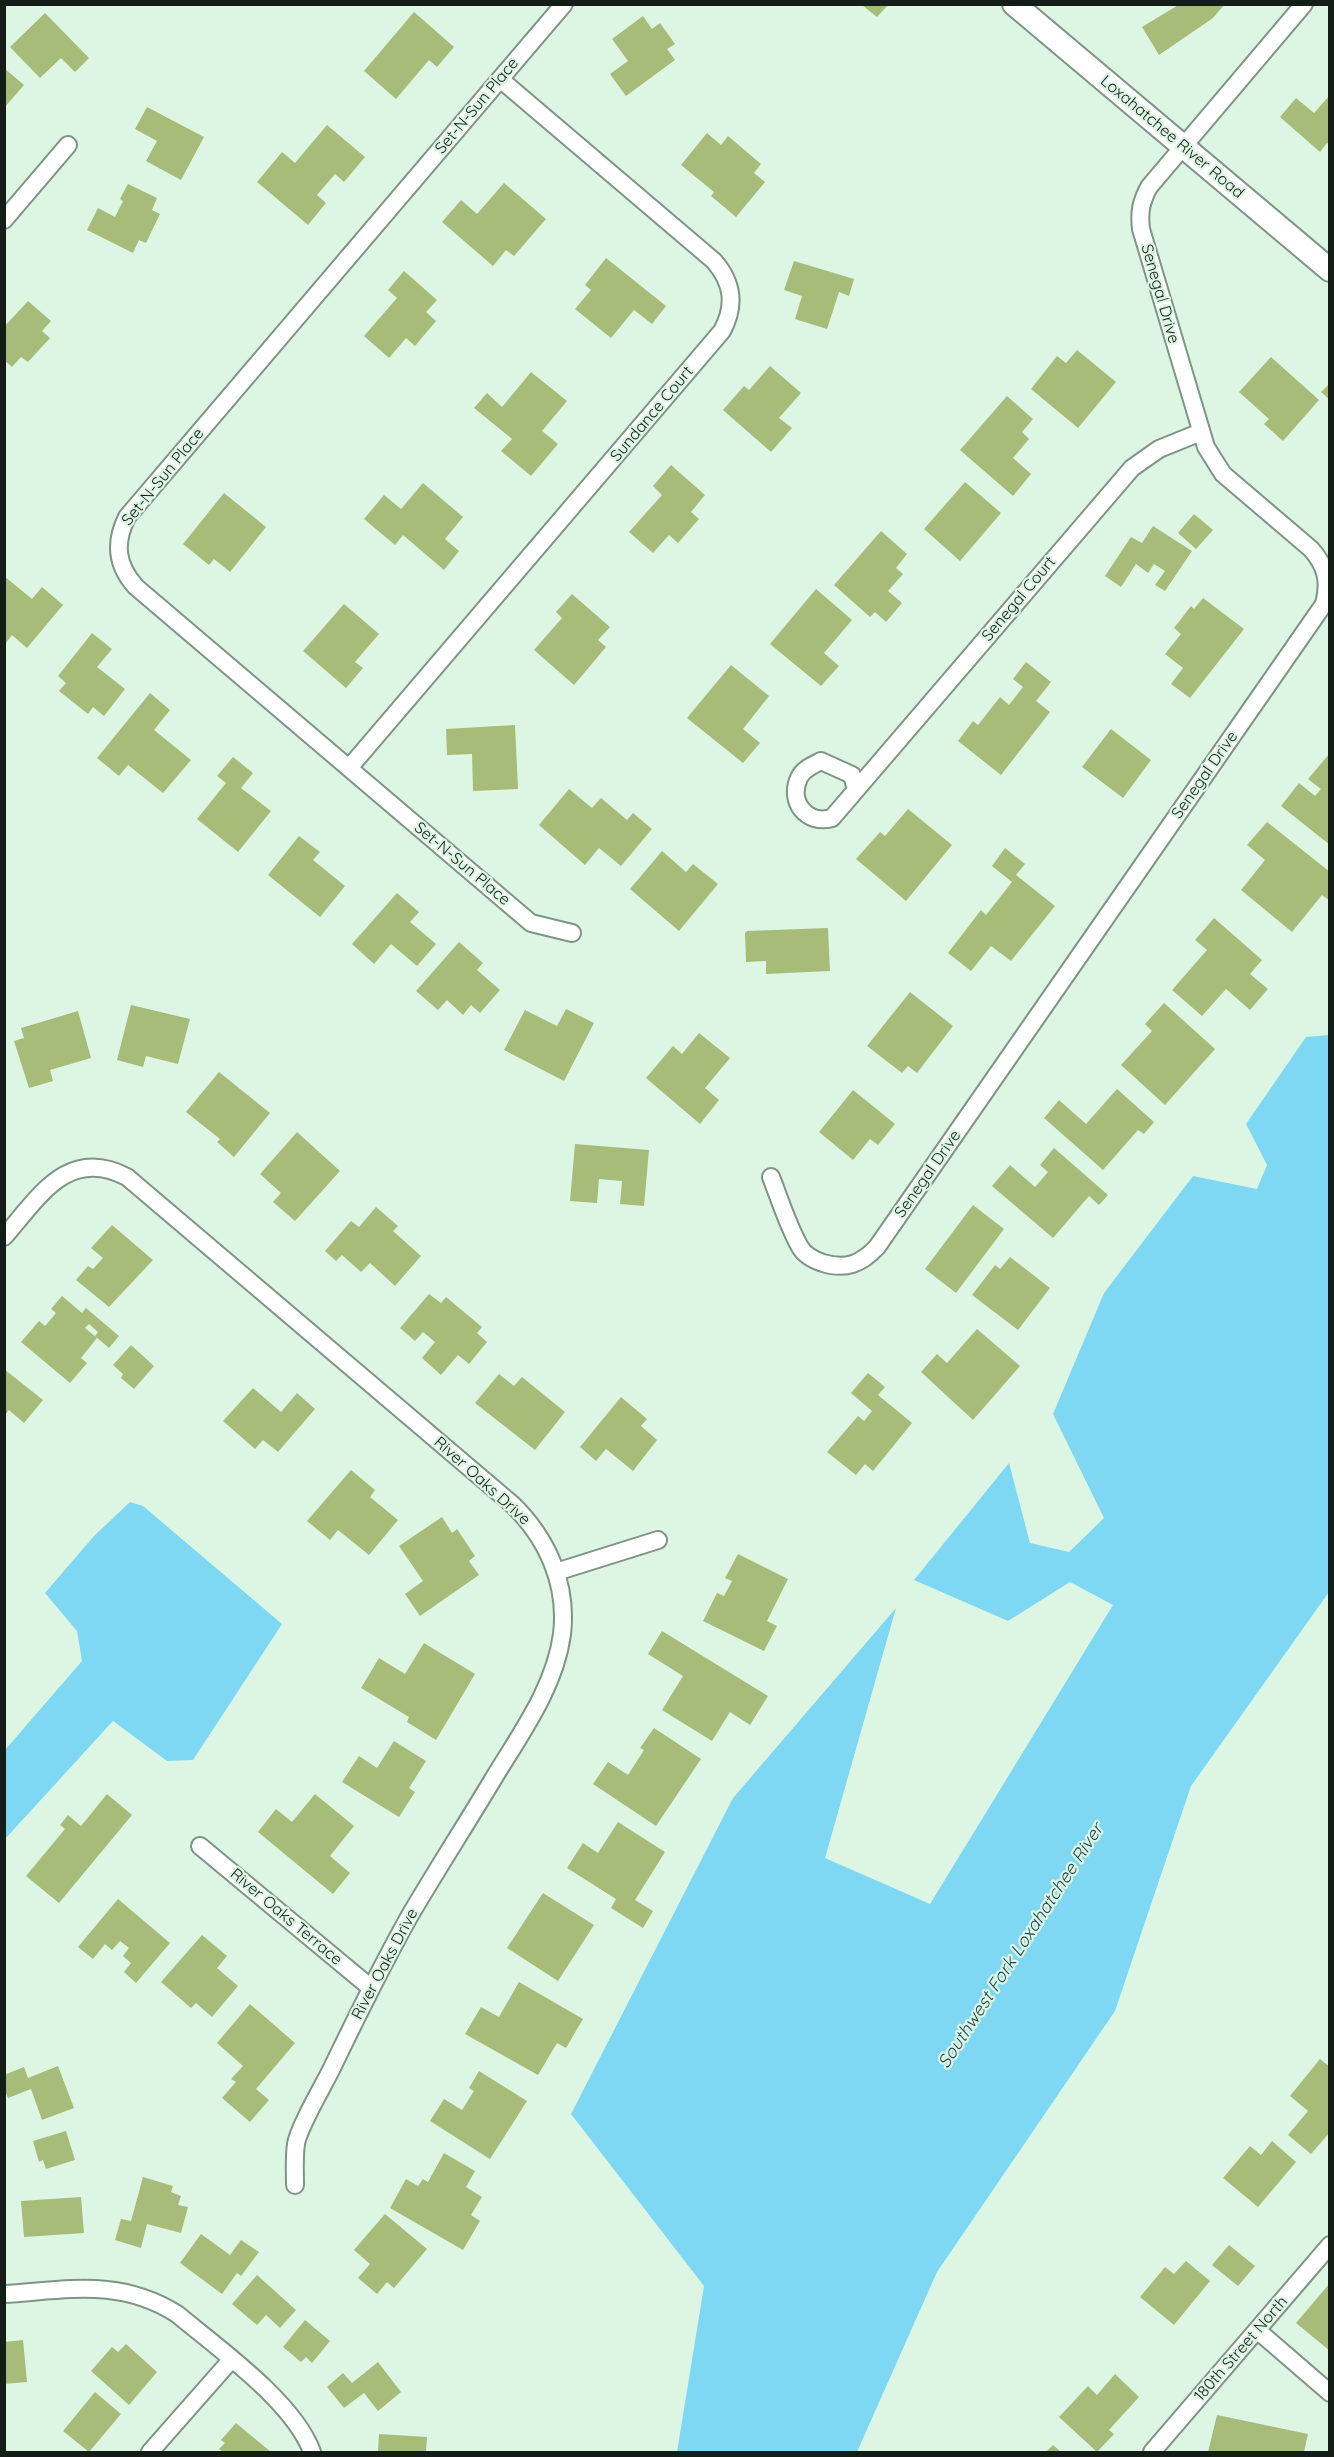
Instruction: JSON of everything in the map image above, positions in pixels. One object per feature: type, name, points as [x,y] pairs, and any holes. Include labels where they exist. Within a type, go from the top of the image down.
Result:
[{"type":"street","name":"Set-N-Sun Place","points":[[564,4],[135,508],[120,531],[118,546],[120,562],[126,576],[136,587],[531,923],[572,933]]},
{"type":"street","name":"Loxahatchee River Road","points":[[1014,4],[1329,270]]},
{"type":"street","name":"Senegal Drive","points":[[771,1177],[801,1249],[812,1259],[839,1267],[853,1265],[872,1252],[1324,604],[1328,589],[1321,560],[1223,474],[1206,447],[1141,229],[1139,215],[1142,200],[1149,187],[1304,4]]},
{"type":"street","name":"Sundance Court","points":[[350,768],[722,331],[729,317],[732,302],[730,286],[714,261],[500,79]]},
{"type":"street","points":[[4,220],[69,145]]},
{"type":"street","name":"Senegal Court","points":[[856,790],[1127,474],[1159,448],[1201,432]]},
{"type":"street","name":"River Oaks Drive","points":[[4,1237],[46,1188],[70,1171],[100,1167],[114,1170],[127,1177],[512,1504],[538,1534],[556,1572],[562,1599],[562,1632],[560,1649],[549,1681],[528,1722],[410,1916],[370,1988],[296,2142],[295,2185]]},
{"type":"street","points":[[556,1572],[658,1540]]},
{"type":"street","name":"River Oaks Terrace","points":[[201,1846],[370,1988]]},
{"type":"street","name":"180th Street North","points":[[1152,2452],[1329,2245]]},
{"type":"street","points":[[4,2294],[101,2288],[133,2293],[164,2306],[177,2314],[284,2406],[303,2432],[312,2452]]},
{"type":"street","points":[[1257,2330],[1329,2393]]},
{"type":"street","points":[[150,2452],[231,2360]]},
{"type":"water","name":"Southwest Fork Loxahatchee River","points":[[1329,1035],[1329,1592],[1191,1786],[1115,2011],[937,2272],[857,2452],[677,2452],[704,2286],[571,2114],[733,1798],[896,1608],[825,1858],[930,1904],[1113,1605],[1070,1582],[1008,1621],[914,1580],[1009,1463],[1030,1543],[1069,1552],[1104,1518],[1053,1414],[1104,1293],[1193,1176],[1257,1189],[1267,1165],[1246,1124],[1306,1037]]},
{"type":"water","points":[[130,1502],[143,1506],[282,1624],[193,1760],[167,1761],[113,1721],[5,1839],[5,1750],[82,1661],[77,1631],[45,1593],[94,1536]]},
{"type":"building","points":[[1180,4],[1225,4],[1213,18],[1159,55],[1142,27]]},
{"type":"building","points":[[862,5],[888,5],[877,17]]},
{"type":"building","points":[[414,12],[454,47],[437,67],[429,60],[396,99],[364,71]]},
{"type":"building","points":[[45,13],[89,58],[75,72],[61,58],[40,78],[10,47]]},
{"type":"building","points":[[643,16],[652,29],[660,23],[675,44],[667,49],[675,60],[626,96],[610,74],[628,61],[612,39]]},
{"type":"building","points":[[4,68],[24,85],[4,108]]},
{"type":"building","points":[[1330,95],[1330,145],[1327,143],[1320,152],[1280,117],[1296,98],[1314,113]]},
{"type":"building","points":[[147,107],[204,137],[181,180],[146,161],[157,141],[135,129]]},
{"type":"building","points":[[327,125],[365,157],[344,182],[335,174],[317,195],[326,203],[308,225],[257,182],[282,152],[295,163]]},
{"type":"building","points":[[707,133],[721,145],[728,136],[761,164],[754,173],[765,182],[736,217],[711,196],[714,192],[681,165]]},
{"type":"building","points":[[504,183],[546,219],[514,256],[506,250],[493,266],[442,222],[461,200],[477,214]]},
{"type":"building","points":[[128,184],[157,198],[152,210],[160,214],[146,243],[139,240],[133,253],[87,230],[98,208],[115,217],[123,201],[120,199]]},
{"type":"building","points":[[606,258],[666,306],[652,324],[634,310],[611,338],[575,309],[591,290],[585,285]]},
{"type":"building","points":[[794,261],[854,279],[849,296],[839,292],[827,329],[795,319],[802,296],[784,290]]},
{"type":"building","points":[[404,271],[437,300],[426,312],[436,321],[415,346],[406,338],[389,358],[364,336],[397,298],[388,290]]},
{"type":"building","points":[[28,301],[51,321],[42,331],[50,338],[28,362],[21,357],[12,367],[4,360],[4,327]]},
{"type":"building","points":[[1077,350],[1116,382],[1078,428],[1031,389],[1057,356],[1066,363]]},
{"type":"building","points":[[1271,357],[1319,400],[1283,441],[1264,424],[1269,419],[1239,392]]},
{"type":"building","points":[[770,366],[801,393],[779,418],[792,428],[771,452],[723,410],[744,386],[749,390]]},
{"type":"building","points":[[531,372],[567,401],[542,431],[558,444],[531,476],[501,451],[512,439],[474,408],[487,393],[502,407]]},
{"type":"building","points":[[1330,383],[1330,400],[1321,392]]},
{"type":"building","points":[[1007,396],[1033,419],[1022,432],[1029,439],[1013,458],[1031,474],[1013,496],[960,450]]},
{"type":"building","points":[[671,465],[705,495],[691,512],[699,519],[678,543],[669,535],[653,553],[629,532],[662,495],[653,486]]},
{"type":"building","points":[[965,482],[1001,513],[960,561],[924,529]]},
{"type":"building","points":[[423,483],[463,517],[445,539],[459,551],[444,570],[403,535],[395,545],[364,519],[384,495],[401,509]]},
{"type":"building","points":[[224,493],[266,527],[230,572],[214,559],[209,565],[183,544]]},
{"type":"building","points":[[1194,514],[1213,530],[1196,549],[1178,533]]},
{"type":"building","points":[[1153,526],[1192,551],[1165,591],[1155,585],[1165,571],[1154,564],[1148,573],[1136,564],[1121,587],[1105,576],[1131,537],[1142,543]]},
{"type":"building","points":[[881,531],[907,554],[896,568],[903,574],[888,591],[902,603],[886,622],[875,612],[870,617],[834,585]]},
{"type":"building","points":[[4,576],[32,599],[42,587],[63,605],[27,648],[12,635],[6,643],[4,641]]},
{"type":"building","points":[[816,589],[852,620],[824,653],[839,666],[821,686],[770,644]]},
{"type":"building","points":[[572,594],[610,627],[598,640],[606,647],[574,685],[534,650],[562,618],[556,612]]},
{"type":"building","points":[[1203,598],[1244,629],[1190,698],[1171,684],[1183,668],[1165,654],[1181,634],[1174,628],[1191,606],[1194,609]]},
{"type":"building","points":[[344,604],[379,634],[355,662],[363,668],[346,688],[303,651]]},
{"type":"building","points":[[92,633],[112,649],[97,667],[125,689],[104,716],[93,707],[88,714],[59,691],[66,683],[58,676]]},
{"type":"building","points":[[1026,662],[1051,682],[1036,701],[1050,712],[1001,775],[958,741],[973,721],[978,725],[1000,697],[1009,705],[1023,687],[1013,679]]},
{"type":"building","points":[[731,665],[769,696],[743,729],[760,743],[743,763],[687,718]]},
{"type":"building","points":[[150,693],[170,710],[154,730],[191,760],[163,793],[128,765],[119,776],[97,758]]},
{"type":"building","points":[[515,725],[518,789],[473,791],[472,754],[447,755],[446,729]]},
{"type":"building","points":[[1111,729],[1151,760],[1123,798],[1082,767]]},
{"type":"building","points":[[1330,753],[1330,845],[1281,806],[1299,783],[1315,796],[1321,789],[1308,779]]},
{"type":"building","points":[[233,757],[253,773],[241,788],[271,811],[238,852],[197,819],[226,783],[217,776]]},
{"type":"building","points":[[569,789],[592,808],[601,798],[627,820],[633,813],[652,829],[621,866],[599,848],[585,865],[539,825]]},
{"type":"building","points":[[908,809],[952,845],[906,901],[856,859],[880,832],[885,836]]},
{"type":"building","points":[[1267,822],[1330,872],[1330,901],[1322,895],[1292,932],[1241,890],[1265,860],[1247,845]]},
{"type":"building","points":[[299,836],[320,852],[313,860],[345,886],[320,917],[268,875]]},
{"type":"building","points":[[1005,848],[1025,864],[1016,875],[1055,906],[1011,961],[991,946],[971,971],[948,953],[981,910],[986,915],[1012,882],[992,866]]},
{"type":"building","points":[[662,851],[686,872],[693,864],[718,884],[679,931],[630,889]]},
{"type":"building","points":[[397,893],[419,912],[410,922],[436,944],[417,966],[391,944],[374,964],[352,944]]},
{"type":"building","points":[[1214,918],[1262,960],[1250,974],[1268,989],[1250,1010],[1226,989],[1202,1016],[1172,990],[1207,950],[1195,940]]},
{"type":"building","points":[[828,928],[830,971],[766,974],[766,961],[746,962],[745,933],[747,931]]},
{"type":"building","points":[[459,942],[483,963],[477,970],[500,990],[480,1013],[471,1005],[463,1015],[447,1000],[438,1010],[416,991]]},
{"type":"building","points":[[910,992],[953,1026],[917,1073],[908,1066],[902,1073],[867,1046]]},
{"type":"building","points":[[1164,1003],[1215,1049],[1165,1105],[1121,1065],[1152,1031],[1145,1024]]},
{"type":"building","points":[[131,1005],[190,1019],[178,1064],[146,1056],[143,1067],[117,1060]]},
{"type":"building","points":[[566,1009],[594,1023],[564,1081],[504,1050],[525,1010],[557,1026]]},
{"type":"building","points":[[78,1011],[91,1058],[50,1070],[53,1081],[29,1088],[14,1041],[24,1038],[21,1028]]},
{"type":"building","points":[[699,1033],[730,1058],[705,1088],[719,1100],[700,1124],[646,1078],[673,1046],[682,1054]]},
{"type":"building","points":[[219,1072],[270,1113],[234,1157],[217,1142],[220,1139],[186,1112]]},
{"type":"building","points":[[1117,1089],[1154,1122],[1144,1134],[1138,1130],[1103,1170],[1044,1118],[1059,1100],[1086,1124]]},
{"type":"building","points":[[853,1090],[895,1124],[878,1145],[870,1139],[853,1160],[819,1132]]},
{"type":"building","points":[[297,1132],[340,1171],[295,1221],[273,1202],[281,1193],[260,1174]]},
{"type":"building","points":[[575,1144],[649,1150],[644,1206],[620,1204],[622,1181],[599,1179],[597,1203],[570,1201]]},
{"type":"building","points":[[1054,1148],[1108,1195],[1099,1205],[1089,1196],[1053,1238],[992,1186],[1010,1165],[1035,1187],[1048,1172],[1040,1165]]},
{"type":"building","points":[[973,1205],[1004,1229],[956,1293],[925,1269]]},
{"type":"building","points":[[376,1207],[398,1226],[393,1231],[421,1256],[395,1286],[370,1263],[361,1272],[342,1255],[336,1261],[325,1251],[351,1221],[359,1227]]},
{"type":"building","points":[[112,1225],[153,1260],[109,1307],[76,1280],[88,1266],[93,1269],[103,1258],[91,1248]]},
{"type":"building","points":[[1010,1257],[1050,1288],[1018,1330],[972,1295],[995,1265],[1000,1269]]},
{"type":"building","points":[[429,1294],[441,1303],[446,1297],[482,1327],[477,1333],[487,1342],[469,1364],[458,1355],[441,1375],[422,1358],[435,1342],[423,1332],[415,1341],[400,1328]]},
{"type":"building","points":[[62,1296],[82,1313],[86,1308],[119,1336],[109,1348],[95,1336],[98,1332],[89,1324],[85,1328],[97,1338],[81,1358],[87,1363],[70,1383],[21,1342],[39,1321],[45,1326],[56,1313],[51,1309]]},
{"type":"building","points":[[977,1329],[1020,1366],[973,1420],[921,1372],[937,1354],[947,1363]]},
{"type":"building","points":[[131,1345],[154,1366],[134,1389],[121,1378],[123,1374],[113,1365]]},
{"type":"building","points":[[4,1369],[43,1400],[24,1423],[9,1410],[4,1416]]},
{"type":"building","points":[[868,1373],[885,1387],[878,1395],[912,1423],[873,1471],[865,1464],[856,1475],[827,1452],[858,1416],[864,1421],[872,1411],[851,1393]]},
{"type":"building","points":[[499,1374],[514,1386],[522,1377],[565,1412],[535,1450],[475,1403]]},
{"type":"building","points":[[253,1388],[281,1412],[297,1393],[315,1409],[278,1452],[263,1440],[255,1449],[223,1421]]},
{"type":"building","points":[[621,1397],[647,1419],[641,1426],[657,1440],[633,1471],[606,1449],[596,1461],[580,1447]]},
{"type":"building","points":[[351,1470],[375,1490],[370,1497],[398,1520],[369,1555],[338,1530],[330,1540],[307,1521]]},
{"type":"building","points":[[442,1517],[452,1533],[457,1529],[475,1556],[469,1561],[479,1575],[420,1616],[405,1594],[423,1581],[399,1546]]},
{"type":"building","points":[[738,1554],[788,1579],[767,1621],[777,1626],[764,1651],[703,1621],[717,1593],[724,1596],[732,1581],[725,1578]]},
{"type":"building","points":[[662,1631],[768,1696],[750,1725],[730,1712],[712,1741],[662,1710],[683,1676],[648,1654]]},
{"type":"building","points":[[424,1643],[475,1674],[436,1740],[407,1722],[409,1717],[361,1688],[379,1658],[405,1674]]},
{"type":"building","points":[[654,1728],[701,1759],[656,1826],[593,1784],[608,1762],[628,1775],[644,1750],[640,1748]]},
{"type":"building","points":[[394,1741],[426,1761],[409,1788],[415,1792],[399,1817],[342,1782],[359,1756],[377,1768]]},
{"type":"building","points":[[107,1794],[132,1815],[59,1903],[26,1876],[65,1829],[60,1825],[68,1815],[81,1826]]},
{"type":"building","points":[[315,1794],[354,1826],[330,1856],[350,1873],[333,1894],[258,1832],[276,1809],[292,1822]]},
{"type":"building","points":[[618,1822],[665,1852],[635,1900],[653,1911],[643,1928],[611,1908],[616,1899],[567,1868],[583,1843],[598,1853]]},
{"type":"building","points":[[543,1893],[594,1925],[558,1981],[507,1948]]},
{"type":"building","points":[[118,1899],[170,1943],[136,1983],[124,1972],[131,1963],[123,1956],[129,1948],[120,1941],[112,1950],[105,1944],[93,1959],[78,1947]]},
{"type":"building","points":[[202,1935],[227,1956],[217,1968],[238,1986],[212,2017],[196,2003],[191,2008],[161,1982]]},
{"type":"building","points":[[519,1982],[583,2019],[566,2048],[557,2043],[538,2075],[465,2034],[481,2007],[499,2017]]},
{"type":"building","points":[[250,2004],[295,2043],[256,2089],[269,2100],[250,2122],[222,2098],[236,2082],[231,2079],[243,2066],[217,2043]]},
{"type":"building","points":[[1320,2059],[1330,2067],[1330,2132],[1311,2154],[1288,2135],[1308,2111],[1290,2096]]},
{"type":"building","points":[[58,2066],[74,2108],[42,2120],[31,2089],[8,2098],[4,2089],[4,2075],[24,2067],[28,2078]]},
{"type":"building","points":[[479,2071],[527,2101],[490,2159],[430,2121],[444,2099],[462,2110],[474,2091],[469,2088]]},
{"type":"building","points":[[66,2131],[75,2160],[46,2169],[43,2160],[39,2162],[33,2141]]},
{"type":"building","points":[[1272,2141],[1296,2162],[1258,2207],[1223,2178],[1250,2146],[1261,2155]]},
{"type":"building","points":[[444,2153],[475,2171],[466,2187],[482,2197],[471,2215],[480,2221],[463,2250],[390,2208],[406,2179],[418,2186],[423,2179],[428,2182]]},
{"type":"building","points":[[143,2177],[173,2186],[171,2192],[181,2196],[178,2205],[188,2207],[181,2233],[147,2224],[141,2248],[115,2240],[121,2219],[131,2221]]},
{"type":"building","points":[[81,2197],[84,2233],[24,2237],[21,2201]]},
{"type":"building","points":[[385,2214],[427,2249],[394,2288],[387,2282],[377,2294],[358,2278],[370,2264],[354,2250]]},
{"type":"building","points":[[201,2234],[230,2255],[241,2240],[259,2252],[241,2276],[237,2273],[222,2294],[180,2263]]},
{"type":"building","points":[[1229,2245],[1255,2266],[1238,2286],[1212,2265]]},
{"type":"building","points":[[1186,2261],[1210,2281],[1174,2325],[1140,2297],[1165,2267],[1174,2274]]},
{"type":"building","points":[[257,2275],[296,2310],[280,2328],[266,2315],[257,2325],[232,2304]]},
{"type":"building","points":[[1330,2283],[1330,2351],[1296,2323]]},
{"type":"building","points":[[305,2320],[330,2341],[312,2363],[306,2357],[301,2362],[283,2347]]},
{"type":"building","points":[[23,2340],[27,2382],[4,2384],[4,2342]]},
{"type":"building","points":[[126,2344],[157,2372],[129,2405],[91,2371],[112,2347],[118,2352]]},
{"type":"building","points":[[378,2362],[401,2392],[378,2411],[364,2393],[344,2408],[327,2387],[343,2373],[352,2383]]},
{"type":"building","points":[[1115,2374],[1139,2397],[1109,2430],[1114,2434],[1097,2452],[1059,2417],[1088,2386],[1097,2395]]},
{"type":"building","points":[[95,2392],[121,2414],[89,2452],[63,2431]]},
{"type":"building","points":[[1217,2415],[1308,2434],[1304,2452],[1208,2452]]},
{"type":"building","points":[[236,2423],[271,2452],[223,2452],[219,2449],[225,2443],[221,2440]]},
{"type":"building","points":[[379,2434],[427,2437],[426,2452],[378,2452]]},
{"type":"building","points":[[1053,2445],[1061,2452],[1046,2452]]}]
